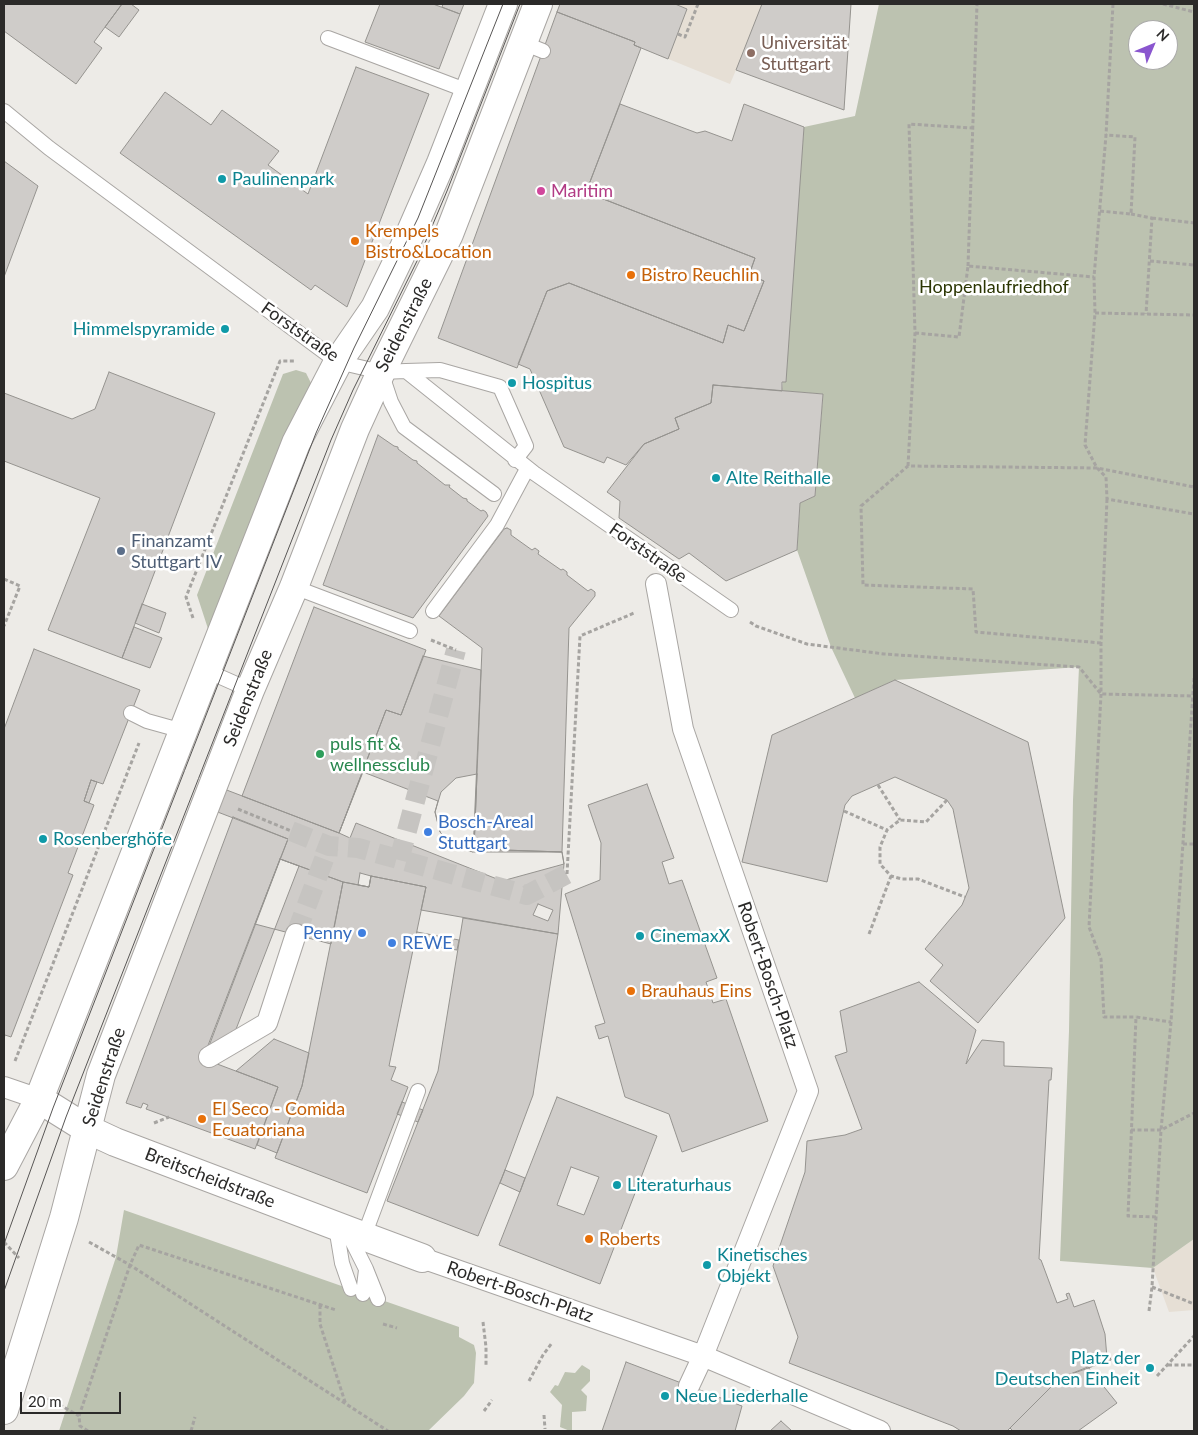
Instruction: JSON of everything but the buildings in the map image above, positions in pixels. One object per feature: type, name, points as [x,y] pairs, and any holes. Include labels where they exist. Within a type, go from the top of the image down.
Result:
[{"type":"street","name":"Seidenstraße","points":[[4,1166],[39,1100],[296,443],[338,362],[375,308],[403,250],[441,163],[503,4]]},
{"type":"street","name":"Seidenstraße","points":[[4,1410],[64,1218],[100,1076],[250,690],[294,587],[355,429],[394,371],[449,234],[533,47],[538,4]]},
{"type":"street","name":"Robert-Bosch-Platz","points":[[658,593],[683,729],[808,1091],[703,1356],[689,1386]]},
{"type":"street","points":[[209,1057],[267,1023],[296,934]]},
{"type":"street","name":"Breitscheidstraße","points":[[4,1087],[39,1100],[87,1130],[115,1142],[422,1258]]},
{"type":"street","name":"Robert-Bosch-Platz","points":[[422,1258],[703,1356],[880,1431]]},
{"type":"lane","points":[[328,38],[468,91]]},
{"type":"lane","name":"Forststraße","points":[[4,111],[57,154],[338,362],[394,371],[515,460],[731,610]]},
{"type":"lane","points":[[494,494],[404,428],[391,402],[394,371],[440,370],[500,387],[526,446],[515,460]]},
{"type":"lane","points":[[433,612],[497,525],[528,469]]},
{"type":"lane","points":[[294,587],[410,631]]},
{"type":"lane","points":[[207,671],[250,690]]},
{"type":"lane","points":[[131,713],[147,721],[183,731]]},
{"type":"lane","points":[[337,1284],[349,1231],[418,1091]]},
{"type":"lane","points":[[349,1231],[378,1299]]},
{"type":"lane","points":[[342,1263],[357,1292],[366,1269]]},
{"type":"path","points":[[678,34],[685,37],[698,4]]},
{"type":"path","points":[[915,333],[959,337],[968,266],[977,4]]},
{"type":"path","points":[[1113,4],[1106,136],[1094,277],[1095,312],[1085,445],[1098,468],[1106,477],[1107,499],[1101,643],[1101,694],[1089,927],[1101,959],[1104,1017],[1171,1022]]},
{"type":"path","points":[[1163,4],[1194,12]]},
{"type":"path","points":[[908,466],[915,333],[909,124],[972,128]]},
{"type":"path","points":[[1106,136],[1135,137],[1131,214]]},
{"type":"path","points":[[1100,211],[1194,223]]},
{"type":"path","points":[[1146,314],[1152,218]]},
{"type":"path","points":[[1150,261],[1194,265]]},
{"type":"path","points":[[968,266],[1094,277]]},
{"type":"path","points":[[1095,312],[1194,316]]},
{"type":"path","points":[[194,620],[186,597],[280,361],[338,362]]},
{"type":"path","points":[[1101,643],[976,632],[973,589],[863,585],[861,506],[908,466],[1098,468],[1194,487]]},
{"type":"path","points":[[1107,499],[1194,514]]},
{"type":"path","points":[[4,579],[20,586],[4,626]]},
{"type":"path","points":[[567,874],[580,636],[658,593]]},
{"type":"path","points":[[731,610],[756,626],[807,644],[884,654],[1079,667],[1101,694],[1194,696]]},
{"type":"path","points":[[1149,1311],[1194,678]]},
{"type":"path","points":[[14,1063],[147,721]]},
{"type":"path","points":[[878,785],[900,820]]},
{"type":"path","points":[[947,800],[926,822],[900,820],[887,830],[880,847],[880,864],[891,876],[918,880],[965,897]]},
{"type":"path","points":[[229,806],[291,831]]},
{"type":"path","points":[[844,811],[887,830]]},
{"type":"path","points":[[1183,844],[1194,844]]},
{"type":"path","points":[[868,934],[891,876]]},
{"type":"path","points":[[1136,1018],[1128,1216],[1156,1217]]},
{"type":"path","points":[[1131,1130],[1161,1130],[1194,1113]]},
{"type":"path","points":[[149,1125],[169,1117]]},
{"type":"path","points":[[88,1241],[130,1265],[388,1431]]},
{"type":"path","points":[[88,1431],[80,1426],[79,1416],[130,1265],[139,1245],[337,1310]]},
{"type":"path","points":[[1152,1287],[1194,1304]]},
{"type":"path","points":[[320,1305],[320,1324],[346,1405]]},
{"type":"path","points":[[483,1322],[486,1365]]},
{"type":"path","points":[[380,1323],[397,1328]]},
{"type":"path","points":[[1157,1376],[1194,1336]]},
{"type":"path","points":[[528,1381],[552,1344]]},
{"type":"path","points":[[1167,1365],[1194,1365]]},
{"type":"path","points":[[48,1398],[79,1416]]},
{"type":"path","points":[[484,1411],[492,1400]]},
{"type":"path","points":[[544,1415],[545,1429]]},
{"type":"path","points":[[191,1431],[195,1417]]},
{"type":"shaded area","name":"Universität Stuttgart","points":[[560,4],[851,4],[844,110],[736,70],[730,84],[634,45],[634,42],[557,12]]},
{"type":"shaded area","points":[[1194,1239],[1194,1310],[1169,1312],[1153,1268]]},
{"type":"green space","name":"Hoppenlaufriedhof","points":[[879,4],[1194,4],[1194,1239],[1153,1268],[1060,1261],[1069,1031],[1073,800],[1079,667],[895,680],[855,698],[831,647],[797,550],[800,503],[815,496],[823,394],[782,391],[804,127],[855,116]]},
{"type":"green space","points":[[296,370],[306,373],[313,387],[211,638],[197,595],[283,374]]},
{"type":"green space","points":[[124,1210],[459,1327],[459,1337],[474,1345],[476,1353],[474,1383],[464,1396],[428,1431],[59,1431],[116,1257]]},
{"type":"green space","points":[[582,1365],[590,1370],[590,1381],[581,1390],[587,1396],[586,1411],[572,1412],[572,1431],[570,1431],[560,1427],[562,1405],[550,1392],[555,1385],[558,1386],[565,1372],[575,1373]]},
{"type":"tunnel","points":[[399,860],[456,650]]},
{"type":"tunnel","points":[[291,831],[329,846],[358,848],[527,895],[567,874]]},
{"type":"tunnel","points":[[296,934],[329,846]]},
{"type":"tram line","points":[[4,1244],[53,1108],[316,433],[354,348],[418,218],[503,4]]},
{"type":"tram line","points":[[4,1291],[66,1117],[331,440],[353,390],[419,257],[447,191],[520,4]]},
{"type":"place","name":"Universität Stuttgart","points":[[751,53]]},
{"type":"place","name":"Paulinenpark","points":[[222,179]]},
{"type":"place","name":"Maritim","points":[[541,191]]},
{"type":"place","name":"Krempels Bistro&Location","points":[[355,241]]},
{"type":"place","name":"Bistro Reuchlin","points":[[631,275]]},
{"type":"place","name":"Himmelspyramide","points":[[225,329]]},
{"type":"place","name":"Hospitus","points":[[512,383]]},
{"type":"place","name":"Alte Reithalle","points":[[716,478]]},
{"type":"place","name":"Finanzamt Stuttgart IV","points":[[121,551]]},
{"type":"place","name":"puls fit & wellnessclub","points":[[320,754]]},
{"type":"place","name":"Bosch-Areal Stuttgart","points":[[428,832]]},
{"type":"place","name":"Rosenberghöfe","points":[[43,839]]},
{"type":"place","name":"Penny","points":[[362,933]]},
{"type":"place","name":"CinemaxX","points":[[640,936]]},
{"type":"place","name":"REWE","points":[[392,943]]},
{"type":"place","name":"Brauhaus Eins","points":[[631,991]]},
{"type":"place","name":"El Seco - Comida Ecuatoriana","points":[[202,1119]]},
{"type":"place","name":"Literaturhaus","points":[[617,1185]]},
{"type":"place","name":"Roberts","points":[[589,1239]]},
{"type":"place","name":"Kinetisches Objekt","points":[[707,1265]]},
{"type":"place","name":"Platz der Deutschen Einheit","points":[[1150,1368]]},
{"type":"place","name":"Neue Liederhalle","points":[[665,1396]]}]
